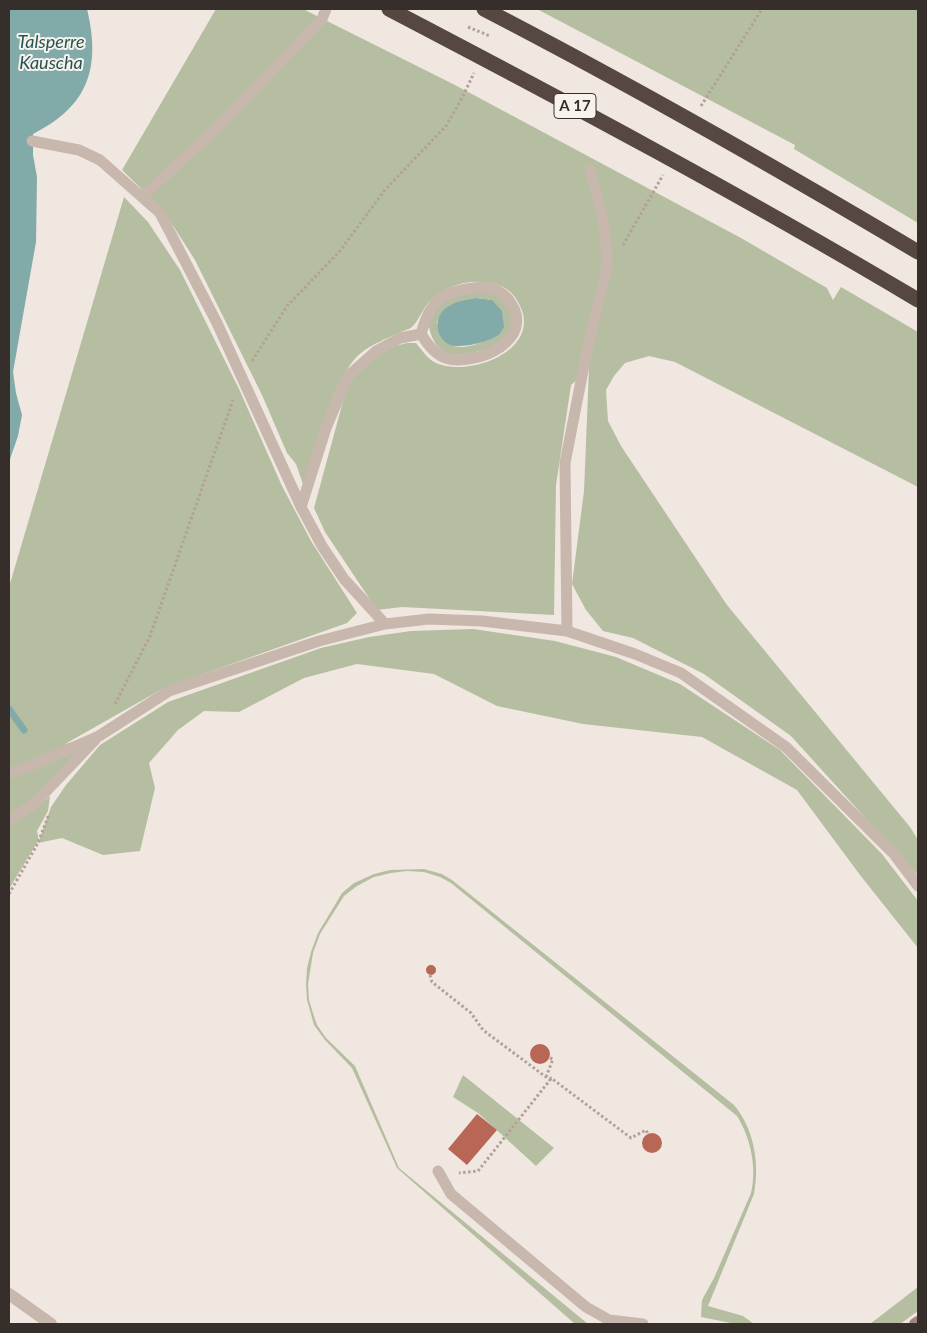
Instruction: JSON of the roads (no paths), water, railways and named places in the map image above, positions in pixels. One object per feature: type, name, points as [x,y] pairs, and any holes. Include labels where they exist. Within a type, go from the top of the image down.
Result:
[{"type":"highway","name":"A 17","points":[[389,9],[565,100],[850,259],[918,300]]},
{"type":"highway","name":"A 17","points":[[484,9],[603,71],[781,170],[918,252]]},
{"type":"street","points":[[9,1294],[51,1324]]},
{"type":"lane","points":[[143,196],[219,126],[322,19],[326,9]]},
{"type":"lane","points":[[32,141],[79,150],[100,160],[160,213],[195,279],[301,507],[322,546],[344,579],[384,624]]},
{"type":"lane","points":[[567,631],[565,463],[587,350],[608,259],[604,223],[590,170]]},
{"type":"lane","points":[[483,287],[496,289],[506,296],[514,308],[517,319],[515,331],[509,342],[484,355],[465,359],[450,359],[437,353],[421,334],[425,320],[434,303],[449,293],[469,288],[483,287]]},
{"type":"lane","points":[[301,507],[326,428],[348,376],[376,351],[400,338],[421,334]]},
{"type":"lane","points":[[9,773],[28,768],[100,736],[169,691],[319,641],[384,624],[429,619],[482,621],[567,631],[636,654],[681,673],[786,747],[893,853],[918,886]]},
{"type":"lane","points":[[9,820],[36,802],[100,736]]},
{"type":"lane","points":[[438,1171],[451,1194],[586,1307],[609,1320],[643,1324]]},
{"type":"water","name":"Talsperre Kauscha","points":[[9,9],[87,9],[92,49],[91,67],[86,83],[78,97],[67,111],[52,123],[33,134],[33,155],[37,177],[36,242],[13,372],[22,415],[18,436],[9,462]]},
{"type":"water","points":[[475,298],[492,300],[502,311],[504,327],[497,336],[480,343],[465,346],[452,346],[448,344],[443,340],[438,330],[441,314],[444,309],[452,304]]},
{"type":"waterway","points":[[9,709],[24,730]]}]
